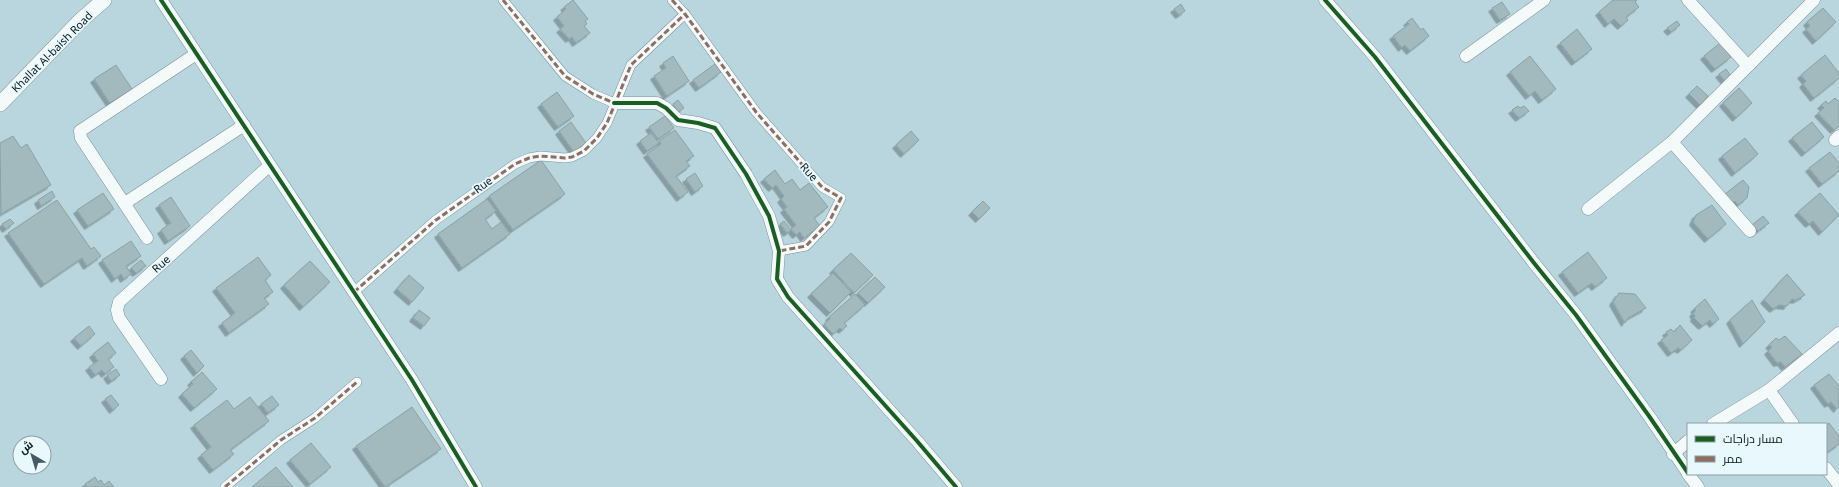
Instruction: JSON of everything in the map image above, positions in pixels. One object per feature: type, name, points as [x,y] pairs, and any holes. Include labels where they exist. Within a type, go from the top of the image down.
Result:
[{"type":"street","name":"Khallat Al-baish Road","points":[[2,98],[81,20],[104,0]]},
{"type":"street","points":[[161,0],[412,380],[476,487]]},
{"type":"street","points":[[503,0],[565,76],[594,94],[614,103],[657,103],[666,108],[678,120],[698,123],[715,128],[746,174],[769,216],[779,251],[777,280],[788,297],[956,487]]},
{"type":"street","name":"Rue","points":[[672,0],[685,14],[756,112],[822,187],[841,198],[829,222],[806,246],[779,251]]},
{"type":"street","points":[[1325,0],[1375,57],[1576,315],[1649,416],[1687,473]]},
{"type":"street","points":[[1466,56],[1544,0]]},
{"type":"street","points":[[1688,0],[1748,66]]},
{"type":"street","points":[[1588,209],[1672,142],[1814,0]]},
{"type":"street","name":"Rue","points":[[354,292],[436,220],[515,164],[529,158],[540,156],[565,158],[572,157],[584,151],[597,138],[606,123],[631,65],[685,14]]},
{"type":"street","points":[[147,238],[81,138],[80,131],[196,54]]},
{"type":"street","points":[[125,203],[244,125]]},
{"type":"street","points":[[1672,142],[1750,231]]},
{"type":"street","name":"Rue","points":[[161,378],[119,318],[117,310],[119,302],[270,165]]},
{"type":"street","points":[[1715,423],[1769,390],[1839,333]]},
{"type":"street","points":[[225,487],[280,440],[315,418],[357,382]]},
{"type":"street","points":[[1769,390],[1792,423]]},
{"type":"street","points":[[1674,454],[1687,442]]},
{"type":"street","points":[[1827,469],[1839,485]]},
{"type":"street","points":[[1689,475],[1698,487]]},
{"type":"building","points":[[573,0],[588,19],[585,21],[587,24],[584,26],[590,33],[576,43],[572,37],[569,39],[560,29],[564,26],[557,17],[566,9],[564,7]]},
{"type":"building","points":[[1613,0],[1637,0],[1635,2],[1639,7],[1626,17],[1628,20],[1621,26],[1614,19],[1608,24],[1599,12]]},
{"type":"building","points":[[1502,2],[1510,14],[1500,20],[1492,8]]},
{"type":"building","points":[[1181,4],[1185,11],[1179,15],[1174,9]]},
{"type":"building","points":[[1823,8],[1836,22],[1816,41],[1806,29],[1810,26],[1807,22]]},
{"type":"building","points":[[1412,18],[1421,30],[1423,28],[1429,36],[1410,51],[1405,45],[1402,48],[1393,36],[1409,24],[1407,22]]},
{"type":"building","points":[[1677,21],[1680,25],[1671,32],[1667,28]]},
{"type":"building","points":[[1577,29],[1592,49],[1575,62],[1560,43]]},
{"type":"building","points":[[1720,43],[1731,57],[1715,69],[1704,56]]},
{"type":"building","points":[[1825,55],[1839,73],[1839,78],[1814,98],[1803,84],[1806,81],[1801,75]]},
{"type":"building","points":[[673,56],[689,81],[667,96],[654,76],[666,68],[663,63]]},
{"type":"building","points":[[1530,56],[1556,89],[1542,100],[1535,91],[1529,96],[1510,72]]},
{"type":"building","points":[[715,64],[721,72],[699,88],[693,80]]},
{"type":"building","points":[[116,65],[132,89],[110,103],[94,79]]},
{"type":"building","points":[[1726,69],[1731,76],[1725,81],[1719,74]]},
{"type":"building","points":[[1697,86],[1708,96],[1700,105],[1689,94]]},
{"type":"building","points":[[1739,88],[1752,103],[1736,118],[1723,103]]},
{"type":"building","points":[[557,92],[574,116],[558,127],[541,104]]},
{"type":"building","points":[[1835,98],[1839,102],[1839,126],[1834,130],[1818,113],[1824,108],[1821,105],[1826,101],[1828,104]]},
{"type":"building","points":[[678,100],[684,108],[678,112],[673,104]]},
{"type":"building","points":[[1518,106],[1520,108],[1524,106],[1529,111],[1519,118],[1512,110]]},
{"type":"building","points":[[665,116],[674,128],[658,139],[649,127]]},
{"type":"building","points":[[571,122],[586,143],[574,152],[559,131]]},
{"type":"building","points":[[1812,122],[1824,137],[1805,153],[1792,138]]},
{"type":"building","points":[[675,130],[694,156],[686,161],[690,166],[676,176],[688,192],[680,198],[647,154],[661,144],[659,141]]},
{"type":"building","points":[[911,131],[919,140],[904,154],[896,145]]},
{"type":"building","points":[[651,133],[659,143],[647,151],[640,141]]},
{"type":"building","points":[[13,136],[21,148],[27,144],[51,185],[1,214],[0,143]]},
{"type":"building","points":[[1745,138],[1758,154],[1735,173],[1722,156]]},
{"type":"building","points":[[1830,152],[1839,163],[1839,171],[1822,184],[1809,168]]},
{"type":"building","points":[[541,160],[565,194],[513,230],[489,196]]},
{"type":"building","points":[[775,170],[785,184],[792,179],[800,190],[809,183],[828,207],[814,218],[820,226],[804,238],[800,232],[796,235],[791,229],[796,225],[784,209],[787,207],[781,199],[784,196],[776,185],[772,188],[764,179]]},
{"type":"building","points":[[695,173],[703,186],[695,192],[686,179]]},
{"type":"building","points":[[1743,180],[1749,187],[1747,198],[1738,205],[1735,201],[1732,203],[1725,194]]},
{"type":"building","points":[[52,191],[55,197],[41,206],[38,200]]},
{"type":"building","points":[[103,193],[114,209],[88,226],[77,210]]},
{"type":"building","points":[[1820,193],[1839,215],[1822,232],[1813,221],[1809,224],[1798,212]]},
{"type":"building","points":[[171,197],[190,226],[168,241],[161,230],[171,223],[159,205]]},
{"type":"building","points":[[487,199],[496,211],[485,219],[492,229],[501,222],[510,234],[462,268],[438,234]]},
{"type":"building","points":[[57,200],[91,249],[94,247],[101,256],[87,266],[82,258],[44,284],[8,233]]},
{"type":"building","points":[[983,201],[990,208],[979,219],[972,212]]},
{"type":"building","points":[[1712,205],[1726,224],[1708,239],[1693,222],[1696,215]]},
{"type":"building","points":[[1763,216],[1769,223],[1758,231],[1752,225]]},
{"type":"building","points":[[10,219],[14,223],[6,229],[2,224]]},
{"type":"building","points":[[784,221],[791,230],[787,233],[780,224]]},
{"type":"building","points":[[131,241],[141,256],[126,266],[131,274],[124,279],[121,274],[115,279],[102,260]]},
{"type":"building","points":[[1588,252],[1607,278],[1595,287],[1592,283],[1578,293],[1562,272]]},
{"type":"building","points":[[851,253],[873,275],[854,293],[833,270]]},
{"type":"building","points":[[258,257],[271,275],[265,280],[273,292],[264,298],[269,304],[229,333],[222,323],[235,313],[216,288]]},
{"type":"building","points":[[141,260],[146,266],[136,273],[131,268]]},
{"type":"building","points":[[310,261],[330,282],[303,307],[284,285]]},
{"type":"building","points":[[833,273],[851,292],[830,313],[811,294]]},
{"type":"building","points":[[1787,274],[1805,295],[1796,300],[1792,299],[1787,306],[1779,305],[1773,309],[1764,300]]},
{"type":"building","points":[[409,275],[424,288],[412,302],[397,289]]},
{"type":"building","points":[[875,277],[885,287],[868,303],[858,293]]},
{"type":"building","points":[[1619,293],[1635,294],[1646,308],[1628,318],[1625,323],[1613,302]]},
{"type":"building","points":[[855,294],[865,305],[844,323],[847,326],[842,330],[840,328],[833,334],[824,324],[830,319],[829,317]]},
{"type":"building","points":[[1705,299],[1719,319],[1713,324],[1710,320],[1702,326],[1694,318],[1695,316],[1693,313],[1696,310],[1694,309]]},
{"type":"building","points":[[1752,300],[1765,322],[1743,344],[1730,320]]},
{"type":"building","points":[[419,310],[430,318],[424,326],[413,318]]},
{"type":"building","points":[[1680,325],[1692,340],[1681,350],[1678,348],[1671,353],[1661,340],[1668,335],[1666,332],[1671,329],[1674,332]]},
{"type":"building","points":[[89,326],[95,334],[81,346],[74,338]]},
{"type":"building","points":[[1785,336],[1802,354],[1785,367],[1781,362],[1777,363],[1768,351],[1772,347],[1769,345],[1776,338],[1779,340]]},
{"type":"building","points":[[108,342],[116,353],[108,359],[114,367],[105,374],[102,370],[95,375],[89,367],[98,361],[93,354]]},
{"type":"building","points":[[191,350],[204,366],[197,373],[184,356]]},
{"type":"building","points":[[116,369],[120,375],[111,381],[107,375]]},
{"type":"building","points":[[202,372],[217,389],[194,408],[182,394],[193,384],[191,382]]},
{"type":"building","points":[[1829,374],[1839,386],[1839,407],[1837,409],[1831,402],[1828,404],[1814,385]]},
{"type":"building","points":[[111,395],[119,405],[113,410],[105,399]]},
{"type":"building","points":[[272,396],[279,405],[268,413],[261,404]]},
{"type":"building","points":[[250,397],[269,421],[230,450],[234,454],[213,470],[201,455],[211,447],[194,425],[227,400],[234,409]]},
{"type":"building","points":[[412,407],[441,449],[385,487],[356,446]]},
{"type":"building","points":[[1829,423],[1839,436],[1839,444],[1827,452],[1827,425]]},
{"type":"building","points":[[311,443],[331,467],[310,484],[290,460]]},
{"type":"building","points":[[276,467],[293,487],[252,487]]},
{"type":"building","points":[[95,477],[98,482],[101,480],[104,485],[109,481],[114,487],[87,487],[85,484]]},
{"type":"marked path","points":[[503,0],[565,76],[593,94],[614,103]]},
{"type":"marked path","points":[[672,0],[685,14],[756,112],[822,187],[841,198],[829,222],[806,246],[779,251]]},
{"type":"marked path","points":[[354,292],[436,220],[515,164],[529,158],[540,156],[565,158],[572,157],[584,151],[597,138],[607,123],[631,65],[685,14]]},
{"type":"marked path","points":[[225,487],[281,440],[315,418],[357,382]]},
{"type":"cycle path","points":[[161,0],[412,380],[476,487]]},
{"type":"cycle path","points":[[1325,0],[1375,57],[1576,315],[1687,472]]},
{"type":"cycle path","points":[[614,103],[657,103],[666,108],[678,120],[698,123],[715,128],[746,174],[769,216],[779,251],[777,279],[788,297],[917,441],[956,487]]}]
